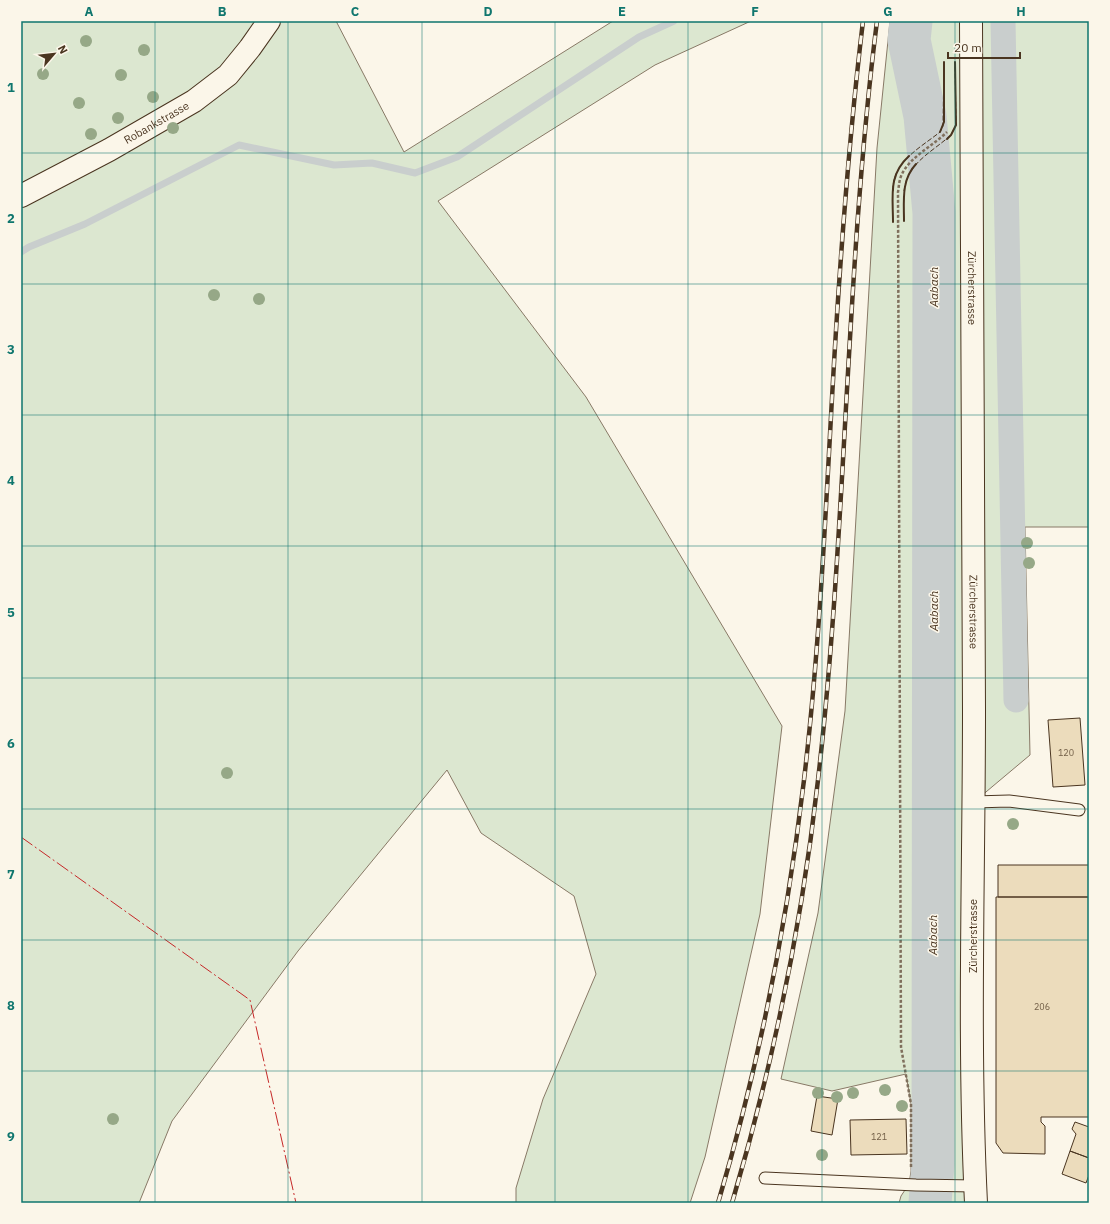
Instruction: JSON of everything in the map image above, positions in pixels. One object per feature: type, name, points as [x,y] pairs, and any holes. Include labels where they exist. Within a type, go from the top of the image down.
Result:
[{"type":"main road","name":"Robankstrasse","points":[[21,196],[109,150],[194,100],[228,75],[269,21]]},
{"type":"main road","name":"Zürcherstrasse","points":[[971,21],[974,802],[972,1013],[975,1194]]},
{"type":"lane","points":[[974,802],[1009,801],[1079,810]]},
{"type":"lane","points":[[765,1178],[950,1185],[975,1194]]},
{"type":"path","points":[[912,1184],[911,1104],[901,1047],[898,192],[902,173],[913,160],[943,135]]},
{"type":"green space","points":[[21,21],[336,21],[404,152],[613,21],[751,21],[655,65],[438,201],[586,397],[782,726],[760,914],[705,1157],[690,1203],[516,1203],[516,1188],[543,1099],[596,974],[574,896],[481,833],[447,770],[298,951],[172,1121],[139,1203],[21,1203]]},
{"type":"green space","points":[[890,21],[1089,21],[1089,527],[1025,527],[1030,755],[974,802],[976,1203],[899,1203],[901,1196],[909,1184],[911,1171],[911,1104],[906,1074],[832,1091],[781,1079],[818,913],[845,711],[877,148]]},
{"type":"building","points":[[1080,718],[1085,785],[1053,787],[1048,720]]},
{"type":"building","points":[[998,865],[1089,865],[1089,897],[998,897]]},
{"type":"building","points":[[996,897],[1089,897],[1089,1117],[1041,1117],[1041,1122],[1045,1126],[1045,1154],[1003,1153],[996,1143]]},
{"type":"building","points":[[817,1096],[838,1099],[832,1135],[811,1131]]},
{"type":"building","points":[[906,1119],[907,1154],[851,1155],[850,1120]]},
{"type":"building","points":[[1075,1122],[1089,1127],[1089,1158],[1070,1151],[1076,1134],[1072,1129]]},
{"type":"building","points":[[1070,1151],[1089,1158],[1089,1175],[1086,1183],[1062,1174]]},
{"type":"waterway","points":[[21,252],[29,247],[85,224],[239,145],[334,165],[372,163],[415,173],[457,157],[639,37],[674,21]]},
{"type":"waterway","name":"Aabach","points":[[911,21],[909,40],[925,116],[934,213],[933,1164],[930,1203]]},
{"type":"waterway","points":[[1003,21],[1016,700]]},
{"type":"railway","points":[[718,1203],[746,1099],[770,994],[789,887],[804,780],[814,685],[821,589],[844,209],[863,21]]},
{"type":"railway","points":[[732,1203],[747,1151],[773,1046],[795,940],[804,887],[818,780],[828,685],[835,591],[858,210],[866,116],[877,21]]},
{"type":"fence","points":[[893,191],[894,181],[902,164],[916,150],[940,132],[943,126],[944,62]]},
{"type":"fence","points":[[904,191],[906,181],[915,166],[921,159],[951,135],[956,125],[955,62]]},
{"type":"wall","points":[[940,132],[944,122],[944,62]]},
{"type":"wall","points":[[947,139],[951,135],[956,125],[955,62]]},
{"type":"wall","points":[[893,222],[893,186],[902,163],[909,156]]},
{"type":"wall","points":[[904,221],[904,191],[911,170],[916,164]]},
{"type":"power","points":[[21,837],[250,1000],[296,1203]]}]
